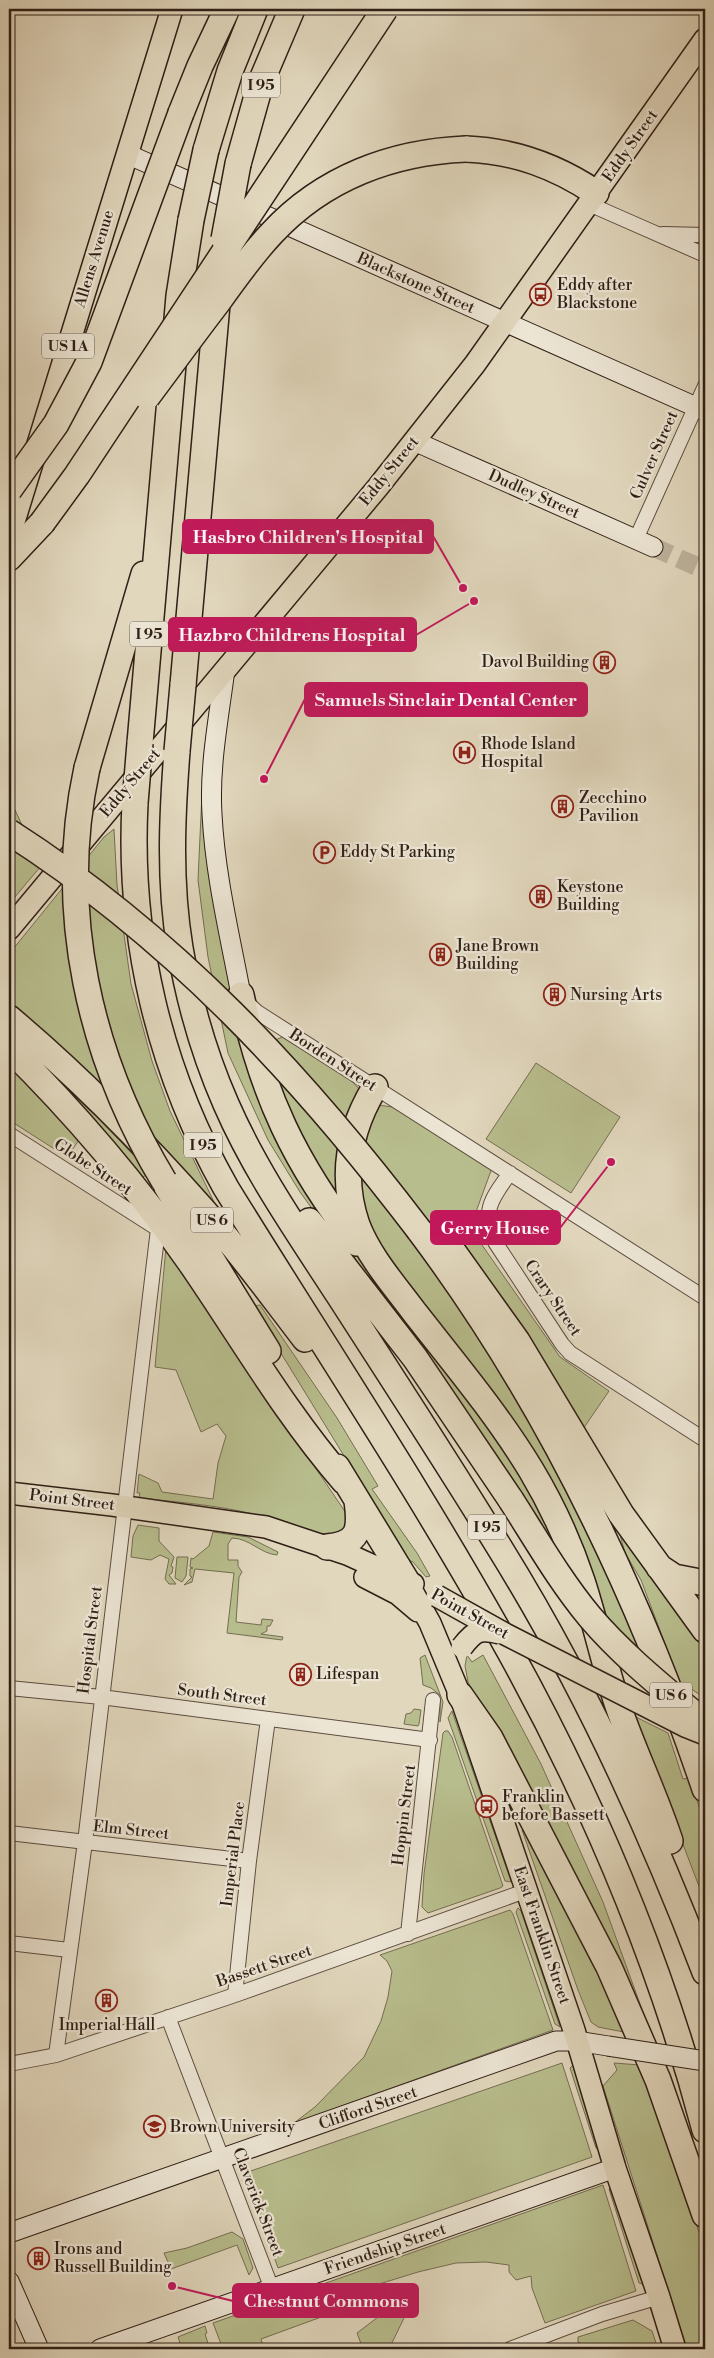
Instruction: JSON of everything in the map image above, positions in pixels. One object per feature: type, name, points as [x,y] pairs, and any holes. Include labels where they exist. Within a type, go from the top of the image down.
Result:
[{"type":"highway","points":[[9,490],[56,424],[89,362],[181,113],[200,66],[227,9]]},
{"type":"highway","name":"I 95","points":[[256,9],[230,72],[206,150],[191,220],[180,296],[136,802],[134,869],[140,941],[161,1034],[184,1102],[203,1146],[226,1188],[463,1569],[511,1653],[573,1776],[612,1861],[646,1948],[677,2035],[705,2130]]},
{"type":"highway","name":"I 95","points":[[292,9],[262,82],[238,164],[224,239],[177,751],[171,846],[173,894],[180,946],[202,1041],[227,1105],[272,1191],[500,1548],[573,1672],[634,1798],[705,1972]]},
{"type":"highway","points":[[42,523],[81,468],[385,9]]},
{"type":"highway","points":[[9,558],[62,504],[103,456],[248,261],[285,220],[324,190],[373,166],[427,152],[466,149],[499,152],[534,160],[568,176],[593,198]]},
{"type":"highway","points":[[159,524],[87,768],[78,819],[74,883],[80,952],[98,1035],[118,1091],[142,1144],[230,1306]]},
{"type":"highway","points":[[9,832],[87,886],[172,955],[240,1019],[325,1112],[386,1170],[424,1226],[499,1313],[605,1488],[656,1564],[705,1630]]},
{"type":"highway","points":[[241,995],[260,1070],[289,1142],[334,1214],[398,1290],[504,1429],[532,1472],[556,1516],[582,1581],[620,1710],[668,1834],[705,1961]]},
{"type":"highway","name":"US 6","points":[[9,1018],[108,1108],[198,1205],[238,1251],[388,1446]]},
{"type":"highway","points":[[9,1048],[90,1134],[230,1306],[311,1420],[350,1491],[406,1580]]},
{"type":"highway","points":[[375,1087],[361,1112],[354,1132],[349,1162],[350,1196],[364,1240],[398,1290]]},
{"type":"highway","points":[[227,1105],[313,1226],[415,1358],[585,1610],[620,1649],[705,1723]]},
{"type":"highway","name":"US 6","points":[[424,1226],[454,1279],[504,1358],[574,1480],[635,1607],[671,1696],[705,1789]]},
{"type":"highway","points":[[327,1547],[342,1546],[351,1540],[357,1530],[359,1520],[350,1491]]},
{"type":"highway","points":[[656,1564],[674,1577],[705,1583]]},
{"type":"highway","points":[[457,1687],[490,1738],[609,1967],[658,2080],[705,2215]]},
{"type":"highway","points":[[664,1687],[705,1713]]},
{"type":"main road","name":"Allens Avenue","points":[[9,538],[172,9]]},
{"type":"main road","name":"Eddy Street","points":[[9,929],[224,669],[378,487],[505,322],[705,39]]},
{"type":"main road","name":"Point Street","points":[[9,1493],[123,1506],[266,1527],[327,1547],[406,1580],[505,1634],[685,1726],[705,1734]]},
{"type":"main road","name":"Point Street","points":[[225,1521],[366,1577],[398,1594],[430,1623]]},
{"type":"main road","name":"East Franklin Street","points":[[406,1580],[430,1623],[457,1687],[528,1890],[577,2041],[615,2168],[660,2297],[674,2349]]},
{"type":"main road","points":[[457,1687],[457,1658],[462,1647],[474,1633],[485,1629],[505,1634]]},
{"type":"street","name":"Blackstone Street","points":[[128,154],[701,409]]},
{"type":"street","points":[[593,198],[658,234],[705,255]]},
{"type":"street","points":[[658,234],[705,235]]},
{"type":"street","name":"Culver Street","points":[[636,539],[701,409],[705,386]]},
{"type":"street","name":"Dudley Street","points":[[414,440],[653,547]]},
{"type":"street","points":[[224,669],[213,774],[212,814],[220,882],[241,995]]},
{"type":"street","name":"Borden Street","points":[[241,995],[254,1009],[705,1298]]},
{"type":"street","name":"Globe Street","points":[[9,1134],[158,1229]]},
{"type":"street","name":"Crary Street","points":[[510,1173],[492,1198],[487,1214],[488,1226],[495,1242],[562,1344],[570,1353],[705,1440]]},
{"type":"street","name":"Hospital Street","points":[[56,2055],[85,1842],[123,1506],[158,1229]]},
{"type":"street","points":[[705,1572],[705,1583]]},
{"type":"street","name":"South Street","points":[[9,1688],[101,1697],[430,1740]]},
{"type":"street","name":"Hoppin Street","points":[[408,1934],[433,1700]]},
{"type":"street","name":"Imperial Place","points":[[235,1995],[249,1861],[268,1719]]},
{"type":"street","name":"Elm Street","points":[[9,1833],[249,1861]]},
{"type":"street","name":"Bassett Street","points":[[9,2064],[56,2055],[235,1995],[528,1890]]},
{"type":"street","points":[[9,1943],[69,1950]]},
{"type":"street","name":"Claverick Street","points":[[168,2017],[272,2288]]},
{"type":"street","name":"Clifford Street","points":[[9,2233],[556,2041],[577,2041],[705,2061]]},
{"type":"street","name":"Friendship Street","points":[[100,2349],[615,2168]]},
{"type":"street","points":[[9,2281],[39,2349]]},
{"type":"street","points":[[510,2349],[584,2321],[660,2297]]},
{"type":"green space","points":[[202,793],[214,883],[281,1138],[512,1450],[569,1565],[300,1192],[268,1140],[228,1053],[208,957],[198,880]]},
{"type":"green space","points":[[9,808],[15,810],[41,866],[9,904]]},
{"type":"green space","points":[[114,829],[117,885],[131,984],[152,1061],[170,1111],[216,1206],[89,1076],[9,1004],[9,954],[104,837]]},
{"type":"green space","points":[[282,1037],[351,1080],[359,1089],[343,1204],[304,1152],[261,1047]]},
{"type":"green space","points":[[14,1041],[97,1117],[141,1163],[148,1174],[143,1177]]},
{"type":"green space","points":[[9,1063],[79,1140],[67,1157],[9,1120]]},
{"type":"green space","points":[[536,1063],[620,1117],[571,1193],[486,1139]]},
{"type":"green space","points":[[379,1105],[392,1107],[492,1168],[477,1209],[474,1227],[482,1245],[560,1357],[609,1391],[583,1429],[438,1217],[411,1236],[500,1371],[549,1454],[610,1580],[643,1657],[607,1622],[599,1600],[372,1239],[357,1179],[366,1125]]},
{"type":"green space","points":[[166,1247],[346,1513],[350,1523],[337,1535],[306,1531],[263,1517],[225,1508],[139,1498],[140,1493],[137,1493],[139,1474],[158,1483],[162,1492],[213,1499],[218,1463],[226,1436],[217,1424],[201,1432],[176,1370],[155,1367]]},
{"type":"green space","points":[[260,1305],[337,1418],[378,1486],[372,1489],[417,1553],[430,1576],[426,1577],[413,1562],[408,1560],[252,1306]]},
{"type":"green space","points":[[138,1525],[159,1528],[159,1541],[174,1557],[171,1566],[173,1567],[172,1573],[169,1575],[176,1584],[169,1584],[165,1579],[169,1559],[160,1555],[151,1560],[131,1557],[133,1536]]},
{"type":"green space","points":[[622,1528],[705,1640],[705,1698],[679,1681],[641,1580],[625,1553],[620,1535]]},
{"type":"green space","points":[[213,1532],[248,1537],[278,1552],[277,1555],[271,1554],[244,1541],[232,1538],[228,1544],[228,1560],[238,1560],[238,1566],[242,1572],[239,1577],[236,1622],[261,1625],[262,1619],[273,1620],[270,1626],[267,1626],[267,1631],[261,1634],[283,1637],[282,1640],[227,1633],[234,1573],[195,1569],[192,1582],[184,1585],[192,1577],[190,1576],[190,1569],[193,1568],[190,1567],[191,1558],[193,1559],[209,1546]]},
{"type":"green space","points":[[177,1557],[188,1557],[186,1576],[182,1582],[175,1578]]},
{"type":"green space","points":[[425,1655],[443,1702],[440,1722],[440,1695],[423,1685],[420,1658]]},
{"type":"green space","points":[[467,1655],[472,1662],[483,1655],[541,1764],[603,1902],[652,2037],[468,1682],[465,1666]]},
{"type":"green space","points":[[414,1709],[421,1710],[418,1726],[404,1724],[406,1714],[411,1713]]},
{"type":"green space","points":[[452,1711],[511,1882],[505,1881],[448,1718]]},
{"type":"green space","points":[[634,1716],[668,1733],[683,1779],[689,1778],[705,1823],[705,1902]]},
{"type":"green space","points":[[448,1731],[452,1737],[503,1886],[428,1913],[422,1907],[424,1874],[443,1733]]},
{"type":"green space","points":[[526,1829],[629,2033],[598,2027],[591,2022],[522,1830]]},
{"type":"green space","points":[[518,1908],[521,1911],[560,2027],[555,2024],[516,1912]]},
{"type":"green space","points":[[510,1910],[553,2030],[294,2123],[315,2107],[364,2057],[381,2021],[388,1997],[392,1971],[387,1961],[380,1955]]},
{"type":"green space","points":[[562,2063],[592,2157],[278,2268],[245,2173]]},
{"type":"green space","points":[[614,2063],[640,2065],[673,2144],[705,2253],[705,2349],[687,2349],[603,2086],[617,2070]]},
{"type":"green space","points":[[574,2064],[602,2150],[596,2148],[570,2068]]},
{"type":"green space","points":[[603,2185],[636,2291],[545,2323],[532,2288],[531,2276],[516,2280],[509,2272],[509,2265],[486,2262],[456,2263],[376,2285],[335,2312],[261,2339],[264,2349],[223,2349],[213,2323]]},
{"type":"green space","points":[[613,2186],[645,2285],[639,2283],[609,2189]]},
{"type":"green space","points":[[232,2232],[243,2239],[253,2268],[249,2275],[237,2245],[171,2269],[164,2253],[187,2248]]},
{"type":"green space","points":[[401,2308],[404,2318],[389,2349],[363,2349],[357,2333],[382,2314]]},
{"type":"green space","points":[[633,2320],[652,2331],[658,2349],[586,2349],[584,2345],[578,2342],[578,2337]]},
{"type":"green space","points":[[205,2326],[207,2333],[205,2334],[210,2349],[182,2349],[178,2337]]},
{"type":"tunnel","points":[[653,547],[705,570]]},
{"type":"place","name":"Eddy after Blackstone","points":[[541,294]]},
{"type":"place","name":"Hasbro Children's Hospital","points":[[463,588]]},
{"type":"place","name":"Hazbro Childrens Hospital","points":[[474,601]]},
{"type":"place","name":"Davol Building","points":[[605,662]]},
{"type":"place","name":"Rhode Island Hospital","points":[[465,753]]},
{"type":"place","name":"Samuels Sinclair Dental Center","points":[[264,779]]},
{"type":"place","name":"Zecchino Pavilion","points":[[563,807]]},
{"type":"place","name":"Eddy St Parking","points":[[324,852]]},
{"type":"place","name":"Keystone Building","points":[[541,896]]},
{"type":"place","name":"Jane Brown Building","points":[[440,955]]},
{"type":"place","name":"Nursing Arts","points":[[554,995]]},
{"type":"place","name":"Gerry House","points":[[611,1162]]},
{"type":"place","name":"Lifespan","points":[[300,1674]]},
{"type":"place","name":"Franklin before Bassett","points":[[486,1806]]},
{"type":"place","name":"Imperial Hall","points":[[107,2001]]},
{"type":"place","name":"Brown University","points":[[154,2127]]},
{"type":"place","name":"Irons and Russell Building","points":[[38,2258]]},
{"type":"place","name":"Chestnut Commons","points":[[172,2286]]}]
